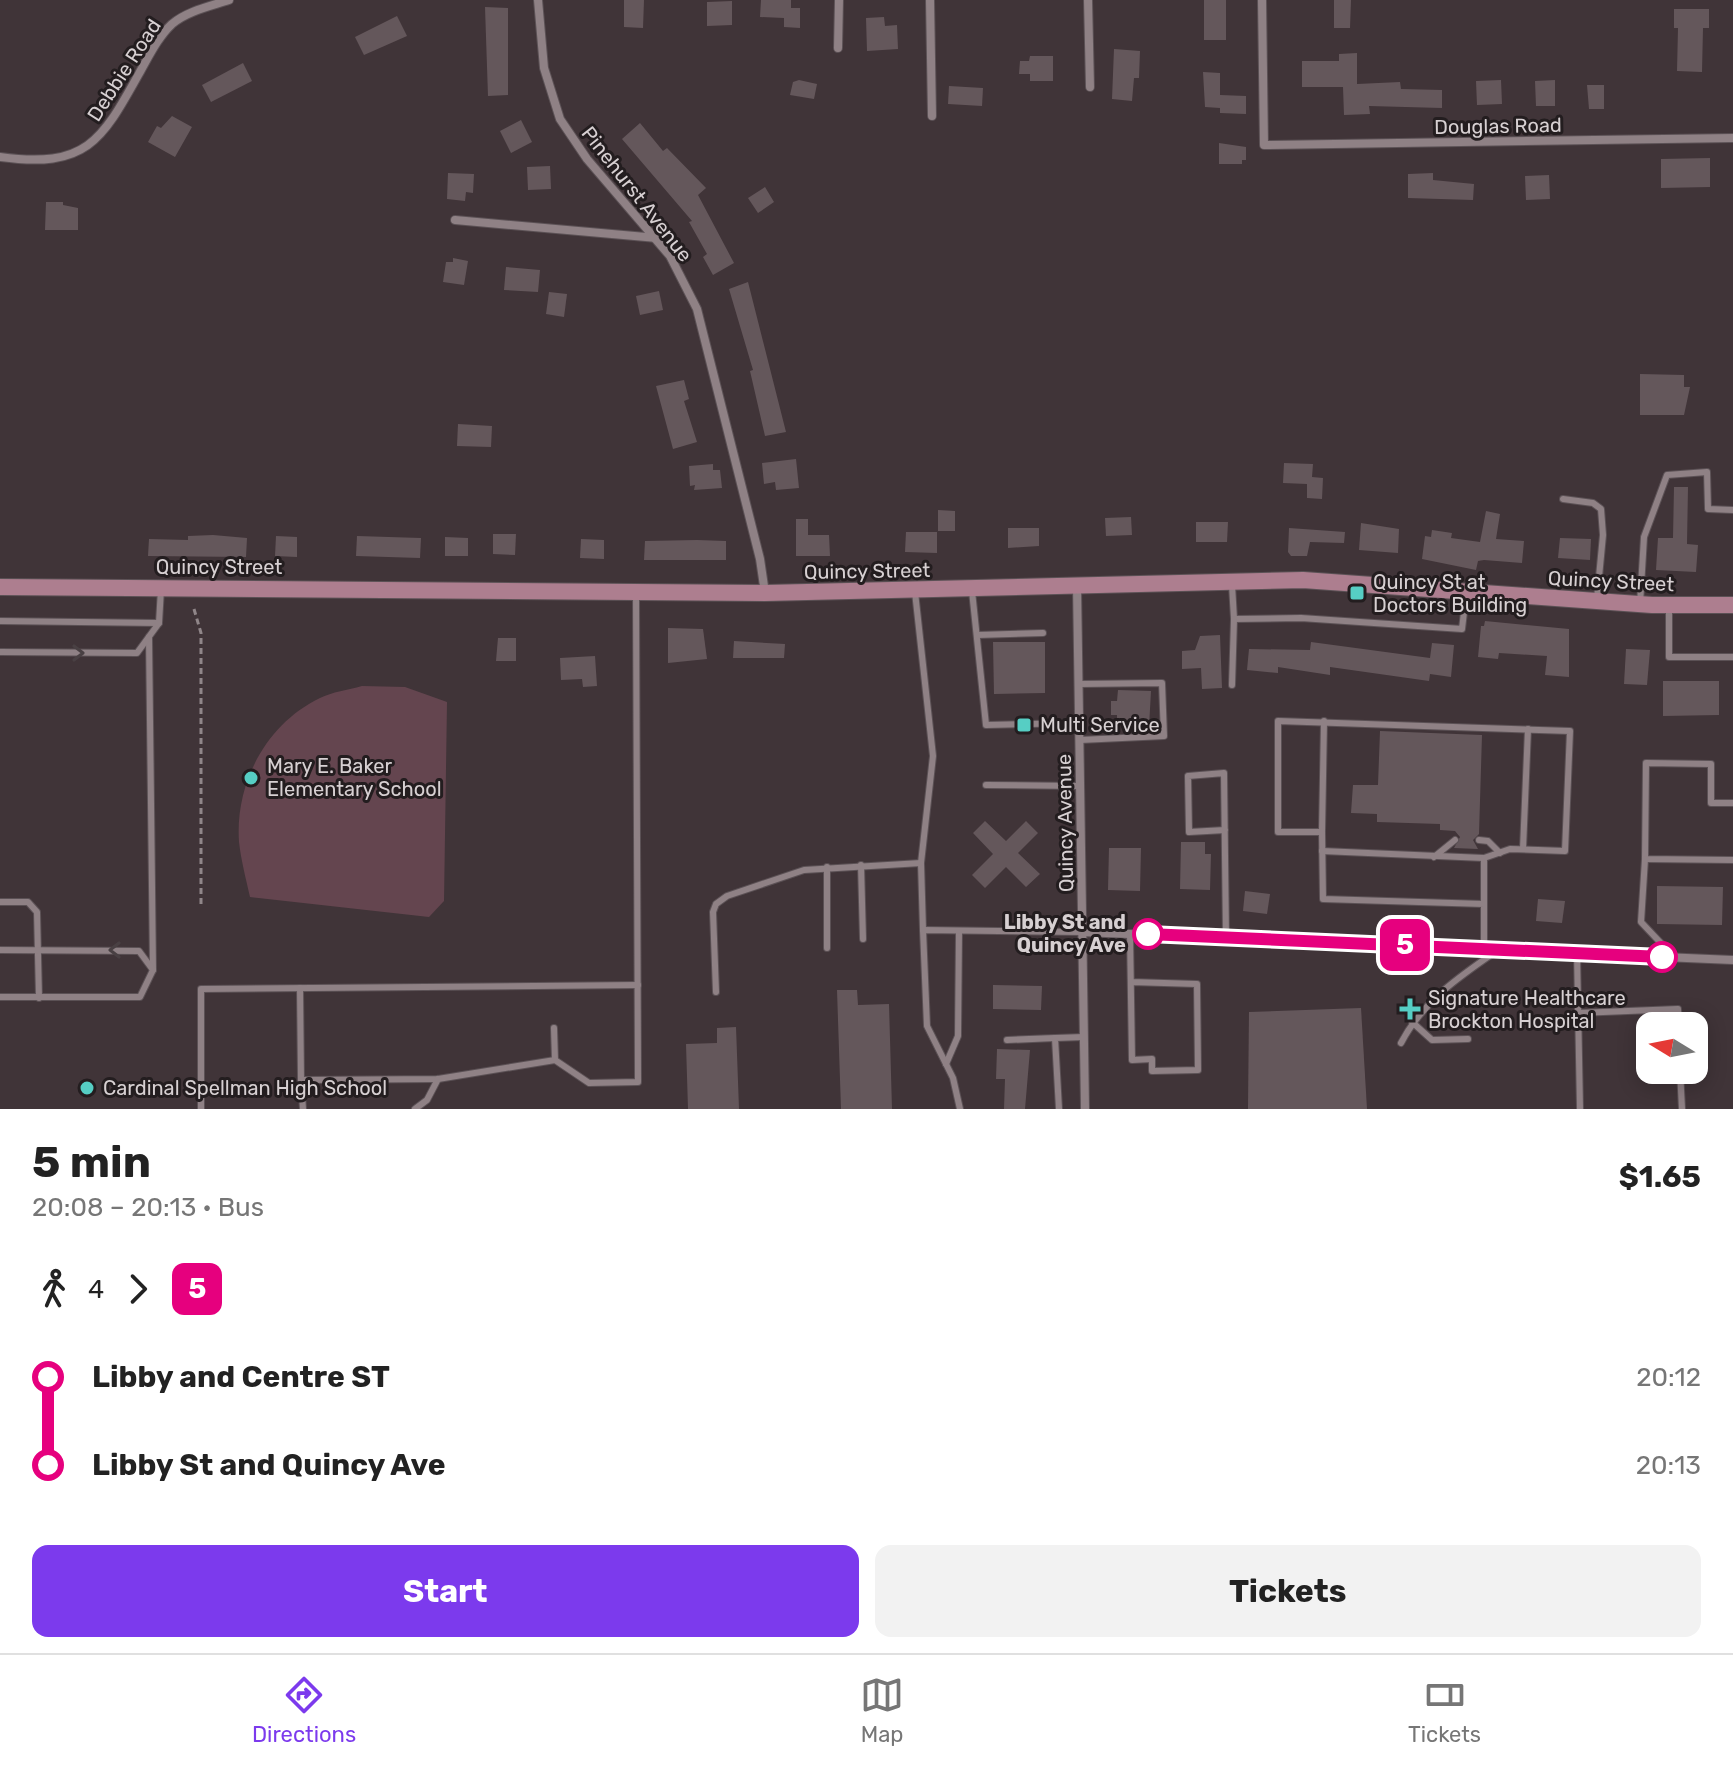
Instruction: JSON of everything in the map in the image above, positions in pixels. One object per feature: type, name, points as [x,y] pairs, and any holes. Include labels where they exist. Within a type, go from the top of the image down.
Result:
[{"type":"main road","name":"Quincy Street","points":[[0,587],[765,593],[1315,581],[1640,604],[1733,605]]},
{"type":"street","name":"Debbie Road","points":[[0,157],[36,162],[75,153],[107,130],[154,46],[174,22],[229,0]]},
{"type":"street","name":"Pinehurst Avenue","points":[[538,0],[544,68],[560,119],[587,159],[657,238],[681,274],[702,326],[765,593]]},
{"type":"street","points":[[838,48],[839,0]]},
{"type":"street","points":[[930,0],[932,116]]},
{"type":"street","points":[[1088,0],[1090,87]]},
{"type":"street","name":"Douglas Road","points":[[1262,0],[1264,145],[1733,138]]},
{"type":"street","points":[[455,220],[657,238]]},
{"type":"street","name":"Quincy Avenue","points":[[1077,584],[1085,1109]]},
{"type":"street","points":[[1083,932],[1733,960]]},
{"type":"lane","points":[[1640,604],[1644,537],[1667,475],[1707,472],[1708,509],[1733,510]]},
{"type":"lane","points":[[1563,499],[1593,503],[1601,509],[1603,535],[1596,601]]},
{"type":"lane","points":[[1232,581],[1232,685]]},
{"type":"lane","points":[[0,652],[137,653],[159,623],[161,587]]},
{"type":"lane","points":[[972,589],[986,725],[1080,723]]},
{"type":"lane","points":[[915,591],[933,756],[921,863],[924,1013],[946,1064],[960,1109]]},
{"type":"lane","points":[[1234,619],[1301,618],[1462,629],[1466,591]]},
{"type":"lane","points":[[301,1080],[438,1079],[555,1060],[589,1083],[638,1082],[636,592]]},
{"type":"lane","points":[[1669,605],[1669,657],[1733,657]]},
{"type":"lane","points":[[0,621],[159,623]]},
{"type":"lane","points":[[977,635],[1043,633]]},
{"type":"lane","points":[[0,997],[140,997],[153,970],[149,637]]},
{"type":"lane","points":[[1079,684],[1162,683],[1164,736],[1080,740]]},
{"type":"lane","points":[[1322,832],[1278,832],[1278,721],[1570,731],[1565,851],[1523,849],[1484,858],[1322,851]]},
{"type":"lane","points":[[1324,721],[1323,899],[1484,904]]},
{"type":"lane","points":[[1523,849],[1528,729]]},
{"type":"lane","points":[[1674,957],[1641,922],[1646,763],[1711,764],[1711,803],[1733,803]]},
{"type":"lane","points":[[1225,830],[1189,832],[1188,776],[1224,773],[1225,830],[1226,938]]},
{"type":"lane","points":[[986,785],[1081,786]]},
{"type":"lane","points":[[1434,857],[1455,840]]},
{"type":"lane","points":[[1479,840],[1488,841],[1500,853]]},
{"type":"lane","points":[[1484,858],[1484,949]]},
{"type":"lane","points":[[1645,859],[1733,860]]},
{"type":"lane","points":[[716,992],[713,912],[716,904],[772,879],[827,867],[921,863]]},
{"type":"lane","points":[[861,865],[863,939]]},
{"type":"lane","points":[[827,867],[827,948]]},
{"type":"lane","points":[[0,902],[33,905],[38,923],[39,998]]},
{"type":"lane","points":[[923,930],[1083,932]]},
{"type":"lane","points":[[946,1064],[958,1036],[959,931]]},
{"type":"lane","points":[[1130,934],[1132,1060],[1152,1059],[1152,1071],[1198,1070],[1197,984],[1131,982]]},
{"type":"lane","points":[[0,950],[139,951],[153,970]]},
{"type":"lane","points":[[1401,1043],[1412,1022],[1449,984],[1498,950]]},
{"type":"lane","points":[[1577,953],[1580,1109]]},
{"type":"lane","points":[[201,1109],[201,989],[638,985]]},
{"type":"lane","points":[[300,988],[303,1109]]},
{"type":"lane","points":[[1578,1013],[1678,1009],[1678,1012]]},
{"type":"lane","points":[[1412,1022],[1432,1040],[1468,1039]]},
{"type":"lane","points":[[554,1028],[555,1060]]},
{"type":"lane","points":[[1007,1040],[1084,1037]]},
{"type":"lane","points":[[1055,1038],[1059,1109]]},
{"type":"lane","points":[[415,1109],[427,1100],[438,1079]]},
{"type":"lane","points":[[1681,1084],[1682,1109]]},
{"type":"path","points":[[194,609],[201,633],[201,906]]},
{"type":"shaded area","points":[[362,686],[405,687],[447,702],[444,901],[429,917],[250,897],[239,842],[239,820],[242,798],[258,758],[284,723],[301,709],[325,696]]},
{"type":"building","points":[[624,0],[644,0],[643,28],[624,27]]},
{"type":"building","points":[[761,0],[791,0],[791,8],[800,8],[800,28],[784,27],[784,18],[760,17]]},
{"type":"building","points":[[1204,0],[1226,0],[1226,40],[1204,40]]},
{"type":"building","points":[[1334,0],[1351,0],[1350,28],[1334,28]]},
{"type":"building","points":[[732,1],[732,25],[707,26],[707,2]]},
{"type":"building","points":[[485,7],[508,8],[508,95],[488,96]]},
{"type":"building","points":[[1674,9],[1709,9],[1709,28],[1703,28],[1702,72],[1677,71],[1678,28],[1674,28]]},
{"type":"building","points":[[397,16],[407,36],[364,55],[355,37]]},
{"type":"building","points":[[884,17],[885,26],[897,25],[898,49],[867,51],[866,18]]},
{"type":"building","points":[[1114,49],[1140,51],[1139,78],[1134,78],[1132,101],[1112,99]]},
{"type":"building","points":[[1357,53],[1357,84],[1400,82],[1401,89],[1442,90],[1442,108],[1369,106],[1370,114],[1344,115],[1343,87],[1302,87],[1302,61],[1339,61],[1339,54]]},
{"type":"building","points":[[1030,56],[1053,56],[1053,81],[1030,81],[1030,74],[1019,74],[1020,61],[1029,61]]},
{"type":"building","points":[[243,63],[252,81],[211,102],[202,85]]},
{"type":"building","points":[[1203,72],[1220,73],[1220,95],[1246,96],[1246,114],[1220,113],[1220,108],[1205,107]]},
{"type":"building","points":[[799,80],[817,84],[814,99],[790,95],[793,82]]},
{"type":"building","points":[[1501,80],[1502,104],[1477,105],[1476,81]]},
{"type":"building","points":[[1555,80],[1555,106],[1536,106],[1535,81]]},
{"type":"building","points":[[1587,85],[1604,85],[1604,109],[1589,109]]},
{"type":"building","points":[[949,86],[983,88],[982,106],[948,104]]},
{"type":"building","points":[[172,116],[192,127],[175,157],[148,142],[157,126],[161,128]]},
{"type":"building","points":[[521,120],[532,142],[511,153],[500,131]]},
{"type":"building","points":[[640,123],[663,151],[667,148],[706,188],[698,195],[734,263],[713,275],[703,257],[707,254],[689,222],[692,221],[622,139]]},
{"type":"building","points":[[1219,143],[1246,147],[1246,160],[1242,160],[1242,164],[1219,164]]},
{"type":"building","points":[[1710,158],[1710,187],[1661,188],[1661,159]]},
{"type":"building","points":[[550,166],[551,189],[528,190],[527,167]]},
{"type":"building","points":[[448,173],[474,174],[473,193],[466,192],[465,201],[447,199]]},
{"type":"building","points":[[1433,173],[1433,180],[1474,184],[1473,200],[1408,198],[1408,174]]},
{"type":"building","points":[[1549,175],[1550,199],[1526,200],[1525,176]]},
{"type":"building","points":[[765,187],[774,202],[758,213],[748,198]]},
{"type":"building","points":[[46,202],[63,202],[63,205],[78,208],[78,230],[45,230]]},
{"type":"building","points":[[453,258],[468,261],[464,285],[443,282],[446,262],[453,262]]},
{"type":"building","points":[[506,267],[540,270],[538,292],[504,290]]},
{"type":"building","points":[[748,282],[786,432],[765,436],[750,371],[753,370],[729,289]]},
{"type":"building","points":[[659,291],[663,310],[640,315],[636,296]]},
{"type":"building","points":[[549,292],[567,294],[564,317],[546,314]]},
{"type":"building","points":[[1640,374],[1684,375],[1684,387],[1690,387],[1684,415],[1640,415]]},
{"type":"building","points":[[684,380],[689,399],[684,401],[697,442],[673,449],[656,386]]},
{"type":"building","points":[[458,424],[492,426],[491,447],[457,446]]},
{"type":"building","points":[[796,459],[799,488],[776,490],[775,482],[764,484],[762,463]]},
{"type":"building","points":[[1284,463],[1313,464],[1312,477],[1323,478],[1322,499],[1307,498],[1307,484],[1283,483]]},
{"type":"building","points":[[713,464],[713,470],[720,470],[722,488],[694,490],[695,485],[690,486],[689,466]]},
{"type":"building","points":[[1674,487],[1688,487],[1687,544],[1698,545],[1696,572],[1656,570],[1658,538],[1673,538]]},
{"type":"building","points":[[938,510],[955,511],[955,531],[938,531]]},
{"type":"building","points":[[1486,511],[1500,514],[1496,539],[1524,541],[1522,563],[1484,560],[1478,561],[1476,570],[1422,559],[1425,536],[1431,537],[1432,530],[1452,533],[1451,538],[1480,542]]},
{"type":"building","points":[[1131,517],[1132,535],[1106,536],[1105,518]]},
{"type":"building","points":[[796,519],[808,519],[808,535],[829,535],[830,556],[796,556]]},
{"type":"building","points":[[1196,522],[1228,522],[1227,542],[1196,542]]},
{"type":"building","points":[[1361,523],[1399,529],[1398,553],[1359,550]]},
{"type":"building","points":[[1008,528],[1039,528],[1039,546],[1008,548]]},
{"type":"building","points":[[1289,528],[1345,532],[1344,543],[1310,542],[1307,556],[1291,556],[1288,552]]},
{"type":"building","points":[[906,532],[937,532],[937,553],[905,552]]},
{"type":"building","points":[[493,534],[516,534],[515,555],[493,554]]},
{"type":"building","points":[[188,536],[247,538],[246,557],[148,556],[149,539],[188,540]]},
{"type":"building","points":[[276,536],[297,537],[297,557],[275,556]]},
{"type":"building","points":[[357,536],[421,538],[420,558],[356,556]]},
{"type":"building","points":[[445,537],[468,538],[468,556],[445,556]]},
{"type":"building","points":[[1560,538],[1591,539],[1590,560],[1558,558]]},
{"type":"building","points":[[581,539],[604,540],[604,559],[580,558]]},
{"type":"building","points":[[645,541],[726,541],[726,560],[644,560]]},
{"type":"building","points":[[1485,621],[1569,629],[1569,677],[1545,675],[1547,656],[1499,653],[1498,659],[1478,657],[1481,626]]},
{"type":"building","points":[[668,628],[703,629],[707,659],[668,663]]},
{"type":"building","points":[[1220,635],[1222,688],[1202,689],[1201,668],[1182,669],[1182,651],[1195,650],[1200,636]]},
{"type":"building","points":[[498,638],[516,638],[516,661],[496,661]]},
{"type":"building","points":[[734,641],[785,644],[784,658],[733,658]]},
{"type":"building","points":[[993,642],[1045,642],[1045,693],[994,694]]},
{"type":"building","points":[[1311,642],[1430,658],[1432,643],[1454,645],[1451,677],[1430,674],[1429,681],[1330,667],[1330,675],[1278,667],[1278,673],[1247,670],[1249,649],[1310,650]]},
{"type":"building","points":[[1626,649],[1650,650],[1647,685],[1624,684]]},
{"type":"building","points":[[595,656],[597,686],[583,687],[582,679],[561,680],[560,658]]},
{"type":"building","points":[[1663,681],[1719,681],[1719,715],[1663,716]]},
{"type":"building","points":[[1118,690],[1151,691],[1149,727],[1117,726],[1117,715],[1111,715],[1111,701],[1117,701]]},
{"type":"building","points":[[1380,731],[1482,735],[1479,834],[1473,840],[1478,849],[1454,848],[1460,837],[1455,831],[1440,830],[1440,824],[1377,822],[1377,814],[1351,813],[1353,785],[1378,785]]},
{"type":"building","points":[[985,821],[1006,841],[1026,821],[1038,833],[1018,853],[1040,874],[1026,887],[1006,867],[985,888],[972,875],[993,854],[973,833]]},
{"type":"building","points":[[1181,842],[1205,842],[1205,854],[1211,854],[1210,890],[1180,889]]},
{"type":"building","points":[[1109,848],[1141,848],[1140,891],[1108,890]]},
{"type":"building","points":[[1657,886],[1723,887],[1722,925],[1657,924]]},
{"type":"building","points":[[1245,891],[1270,894],[1267,914],[1243,911]]},
{"type":"building","points":[[1538,899],[1565,901],[1562,923],[1536,921]]},
{"type":"building","points":[[993,985],[1042,986],[1041,1010],[993,1009]]},
{"type":"building","points":[[837,990],[857,990],[858,1005],[889,1004],[892,1109],[841,1109]]},
{"type":"building","points":[[1361,1008],[1367,1109],[1248,1109],[1249,1012]]},
{"type":"building","points":[[736,1027],[739,1109],[688,1109],[686,1044],[717,1043],[717,1028]]},
{"type":"building","points":[[997,1049],[1030,1050],[1025,1109],[1004,1109],[1005,1079],[996,1079]]},
{"type":"bus line","name":"5","points":[[1148,934],[1662,957]]},
{"type":"place","name":"Quincy St at Doctors Building","points":[[1357,593]]},
{"type":"place","name":"Multi Service","points":[[1024,725]]},
{"type":"place","name":"Mary E. Baker Elementary School","points":[[251,778]]},
{"type":"place","name":"Libby St and Quincy Ave","points":[[1148,934]]},
{"type":"place","name":"Signature Healthcare Brockton Hospital","points":[[1410,1009]]},
{"type":"place","name":"Cardinal Spellman High School","points":[[87,1088]]}]
